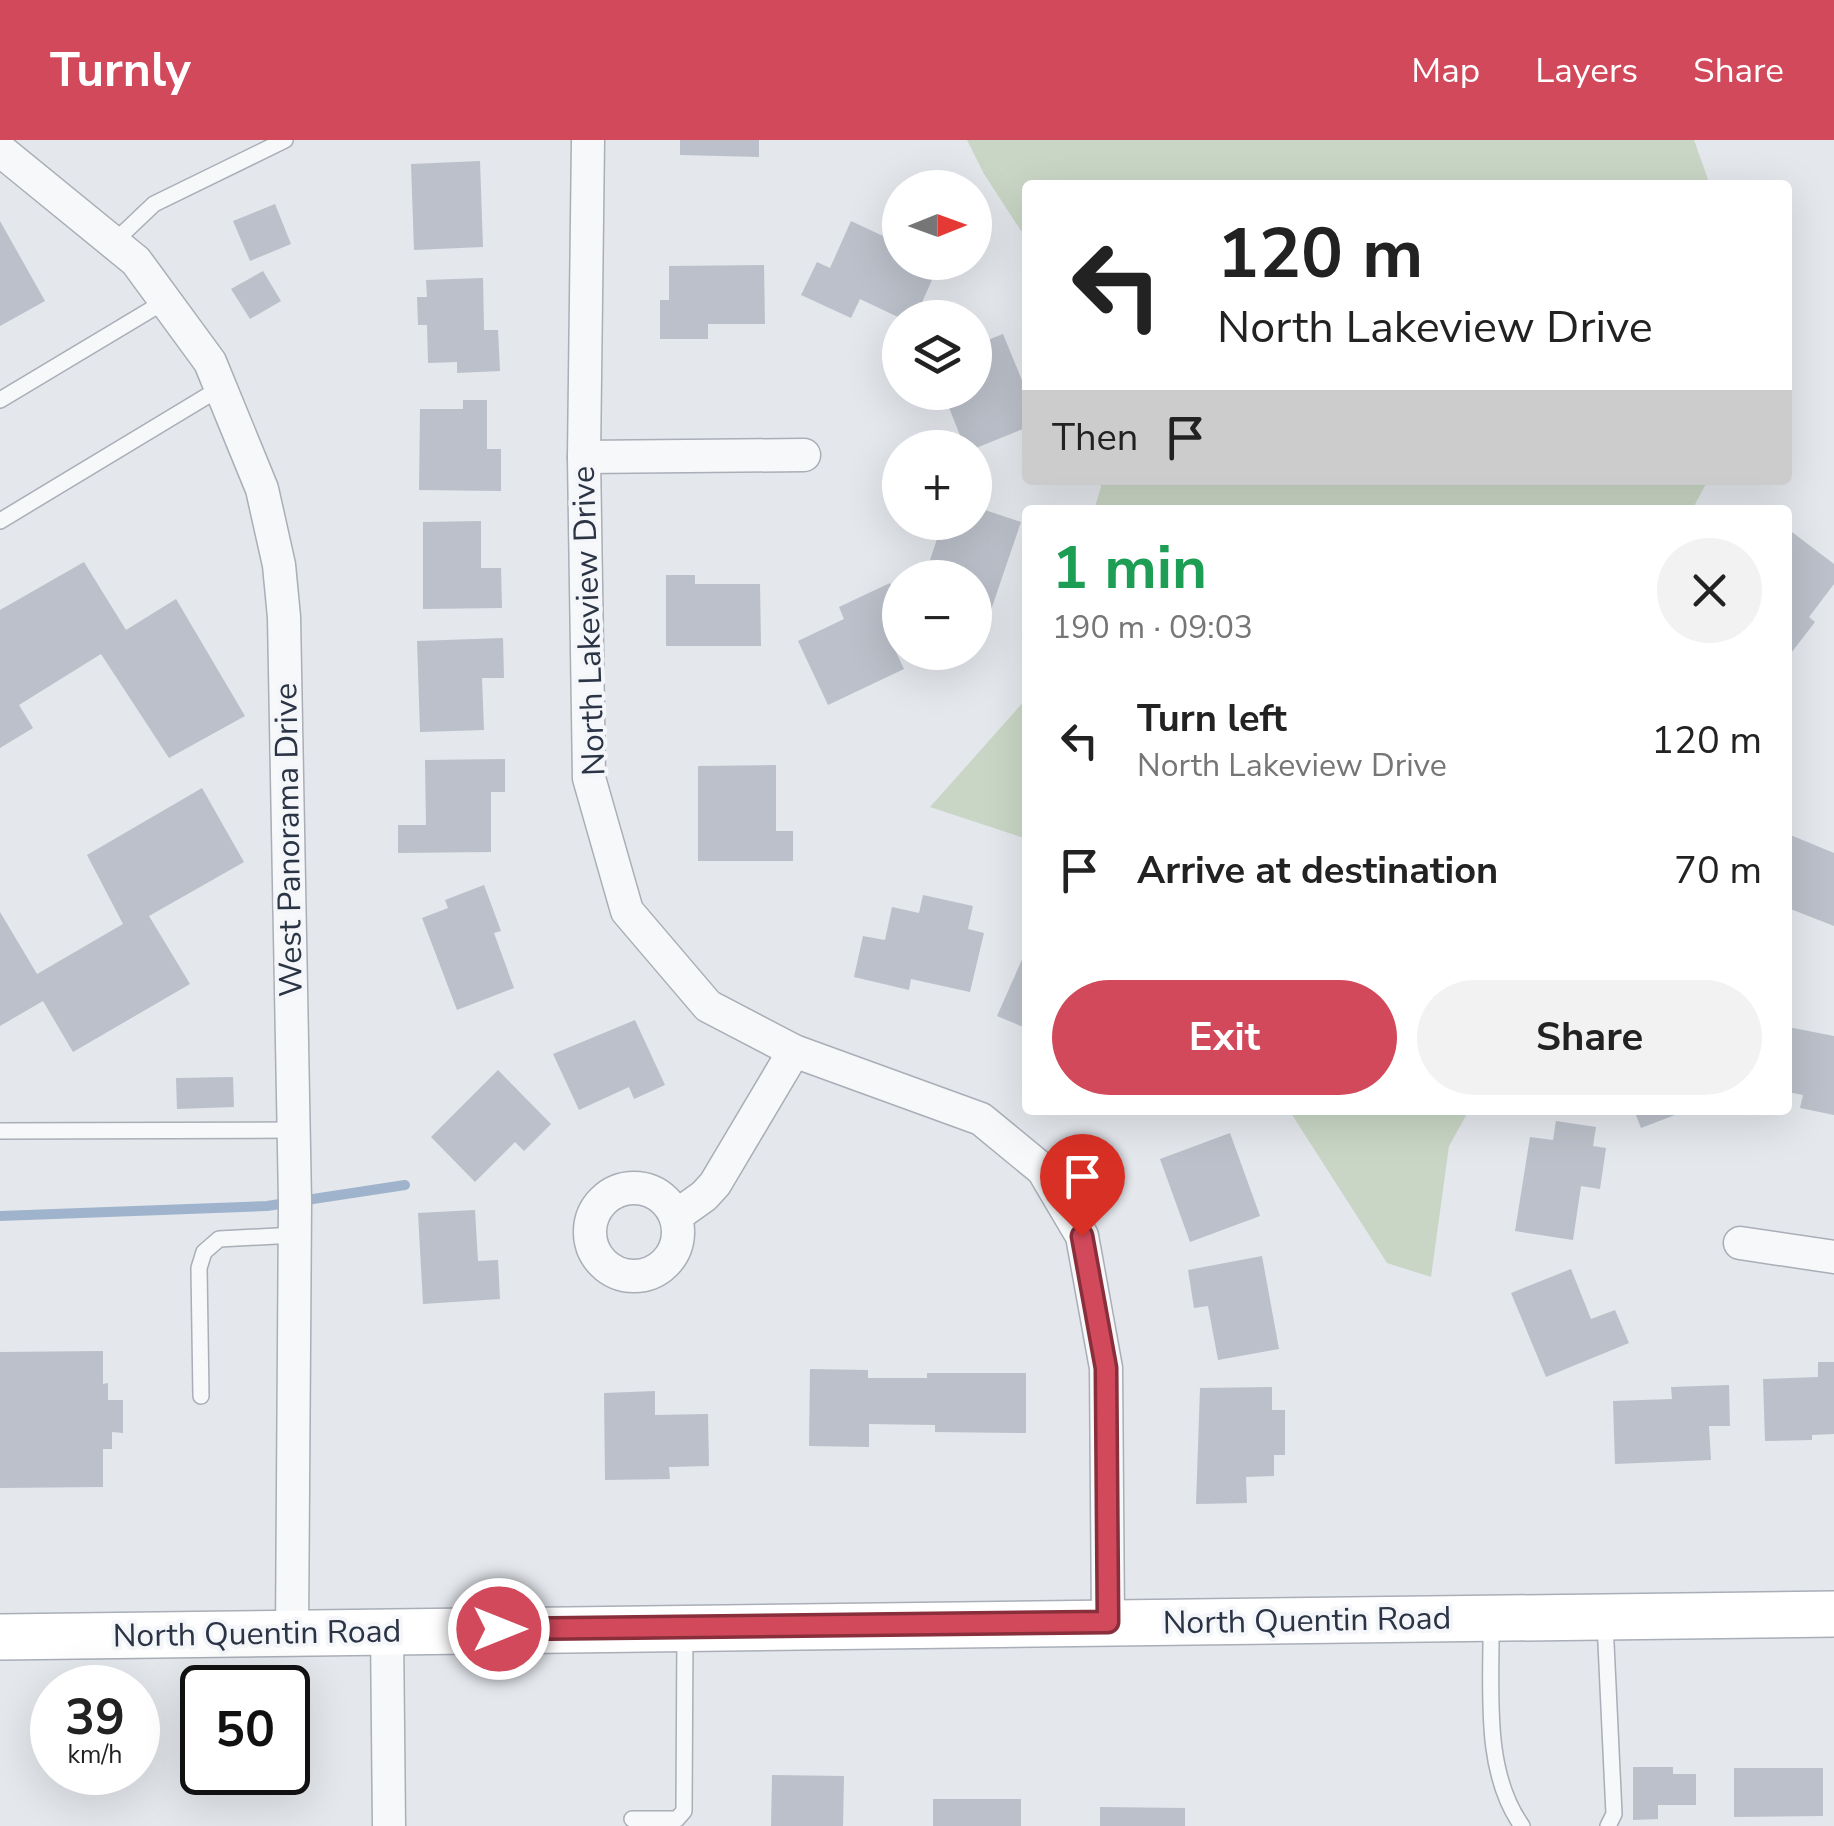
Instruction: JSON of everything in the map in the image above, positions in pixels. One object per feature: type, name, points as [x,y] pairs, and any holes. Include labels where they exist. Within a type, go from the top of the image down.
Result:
[{"type":"main road","name":"North Quentin Road","points":[[0,1638],[1834,1614]]},
{"type":"street","name":"North Lakeview Drive","points":[[588,140],[584,458],[588,778],[627,910],[708,1006],[794,1051],[980,1119],[1043,1170],[1082,1236],[1106,1368],[1108,1622]]},
{"type":"street","name":"West Panorama Drive","points":[[0,150],[136,260],[210,362],[262,489],[279,564],[284,617],[293,1130],[292,1632]]},
{"type":"street","points":[[584,458],[804,455]]},
{"type":"street","points":[[676,1216],[715,1184],[794,1051]]},
{"type":"street","points":[[1740,1243],[1834,1256]]},
{"type":"street","points":[[387,1631],[389,1826]]},
{"type":"lane","points":[[114,242],[154,204],[285,140]]},
{"type":"lane","points":[[0,400],[167,300]]},
{"type":"lane","points":[[0,522],[222,387]]},
{"type":"lane","points":[[0,1131],[293,1130]]},
{"type":"lane","points":[[201,1396],[200,1268],[204,1252],[219,1239],[294,1236]]},
{"type":"lane","points":[[1605,1617],[1614,1814],[1608,1826]]},
{"type":"lane","points":[[1491,1618],[1495,1756],[1510,1810],[1522,1826]]},
{"type":"lane","points":[[632,1820],[677,1820],[684,1811],[685,1627]]},
{"type":"green space","points":[[967,140],[1694,140],[1708,180],[1022,180],[1022,232],[992,186],[992,170],[982,170]]},
{"type":"green space","points":[[1705,485],[1695,505],[1096,505],[1101,487]]},
{"type":"green space","points":[[1022,704],[1022,837],[930,807]]},
{"type":"green space","points":[[1292,1115],[1466,1115],[1449,1146],[1431,1277],[1387,1263]]},
{"type":"building","points":[[680,140],[759,140],[759,157],[680,155]]},
{"type":"building","points":[[480,161],[483,247],[414,250],[411,164]]},
{"type":"building","points":[[275,204],[291,244],[250,261],[233,221]]},
{"type":"building","points":[[0,221],[45,301],[0,326]]},
{"type":"building","points":[[851,221],[882,236],[882,280],[932,280],[923,300],[882,300],[882,309],[860,299],[851,318],[801,295],[817,262],[830,268]]},
{"type":"building","points":[[764,265],[765,324],[708,324],[708,339],[660,339],[660,300],[669,300],[669,266]]},
{"type":"building","points":[[263,271],[281,301],[250,319],[231,289]]},
{"type":"building","points":[[483,278],[484,330],[498,330],[500,371],[457,373],[457,362],[428,363],[427,325],[418,325],[417,297],[427,297],[426,280]]},
{"type":"building","points":[[1003,334],[1022,380],[1022,429],[992,442],[992,430],[958,430],[950,410],[992,410],[992,338]]},
{"type":"building","points":[[463,400],[487,400],[487,449],[501,449],[501,491],[419,490],[420,409],[463,409]]},
{"type":"building","points":[[992,512],[1021,522],[992,607],[992,560],[930,560],[937,540],[992,540]]},
{"type":"building","points":[[481,521],[481,568],[501,568],[502,608],[423,609],[423,522]]},
{"type":"building","points":[[1792,532],[1834,564],[1834,584],[1809,617],[1815,622],[1792,652]]},
{"type":"building","points":[[84,562],[126,630],[176,599],[245,716],[169,758],[101,654],[19,705],[33,728],[0,748],[0,610]]},
{"type":"building","points":[[666,575],[695,575],[695,584],[760,584],[761,646],[666,646]]},
{"type":"building","points":[[882,587],[882,670],[902,670],[828,705],[798,641],[844,619],[839,607]]},
{"type":"building","points":[[503,638],[504,678],[482,678],[484,730],[420,732],[417,641]]},
{"type":"building","points":[[505,759],[505,792],[491,792],[491,852],[398,853],[398,825],[426,825],[425,760]]},
{"type":"building","points":[[776,765],[776,831],[793,831],[793,861],[698,861],[698,766]]},
{"type":"building","points":[[202,788],[244,862],[149,916],[190,984],[73,1052],[43,1001],[0,1026],[0,912],[37,974],[123,924],[87,855]]},
{"type":"building","points":[[1792,836],[1834,853],[1834,926],[1792,910]]},
{"type":"building","points":[[484,885],[501,931],[494,933],[514,988],[457,1010],[422,918],[448,908],[445,900]]},
{"type":"building","points":[[923,895],[973,906],[968,929],[984,933],[970,992],[911,979],[909,990],[854,977],[863,936],[885,940],[892,907],[919,913]]},
{"type":"building","points":[[1022,960],[1022,1026],[997,1016]]},
{"type":"building","points":[[635,1020],[665,1085],[634,1099],[629,1087],[579,1110],[553,1054]]},
{"type":"building","points":[[1792,1028],[1834,1036],[1834,1115],[1800,1108],[1803,1095],[1792,1093]]},
{"type":"building","points":[[498,1070],[551,1124],[524,1151],[515,1142],[475,1182],[431,1137]]},
{"type":"building","points":[[233,1077],[234,1107],[177,1109],[176,1078]]},
{"type":"building","points":[[1636,1115],[1675,1115],[1641,1128]]},
{"type":"building","points":[[1556,1121],[1596,1127],[1593,1146],[1606,1148],[1600,1189],[1581,1186],[1573,1240],[1515,1231],[1530,1137],[1553,1140]]},
{"type":"building","points":[[1230,1133],[1260,1216],[1190,1242],[1160,1159]]},
{"type":"building","points":[[475,1210],[478,1261],[498,1260],[500,1299],[423,1304],[418,1213]]},
{"type":"building","points":[[1262,1256],[1279,1349],[1218,1360],[1208,1306],[1194,1308],[1188,1270]]},
{"type":"building","points":[[1571,1269],[1591,1319],[1615,1310],[1629,1343],[1546,1377],[1511,1293]]},
{"type":"building","points":[[103,1351],[103,1384],[108,1383],[108,1400],[123,1400],[123,1433],[112,1432],[112,1449],[103,1449],[103,1487],[0,1488],[0,1352]]},
{"type":"building","points":[[1818,1362],[1834,1362],[1834,1434],[1812,1435],[1812,1440],[1765,1441],[1763,1379],[1818,1377]]},
{"type":"building","points":[[810,1369],[868,1370],[868,1378],[927,1378],[927,1373],[1026,1373],[1026,1433],[935,1432],[935,1425],[869,1424],[869,1447],[809,1446]]},
{"type":"building","points":[[1729,1385],[1730,1426],[1709,1426],[1711,1460],[1615,1464],[1613,1401],[1672,1399],[1671,1387]]},
{"type":"building","points":[[1272,1387],[1272,1410],[1285,1410],[1285,1455],[1274,1455],[1274,1476],[1246,1477],[1247,1503],[1196,1504],[1200,1388]]},
{"type":"building","points":[[655,1391],[655,1415],[708,1414],[709,1466],[669,1467],[670,1479],[605,1480],[604,1393]]},
{"type":"building","points":[[1633,1767],[1673,1767],[1673,1774],[1696,1774],[1696,1805],[1658,1805],[1658,1819],[1633,1820]]},
{"type":"building","points":[[1734,1768],[1823,1768],[1823,1816],[1734,1817]]},
{"type":"building","points":[[772,1775],[844,1776],[843,1826],[771,1826]]},
{"type":"building","points":[[933,1799],[1021,1799],[1021,1826],[933,1826]]},
{"type":"building","points":[[1100,1807],[1185,1808],[1185,1826],[1100,1826]]},
{"type":"waterway","points":[[0,1216],[267,1206],[405,1185]]},
{"type":"route","points":[[499,1629],[1108,1622],[1106,1368],[1082,1236]]}]
